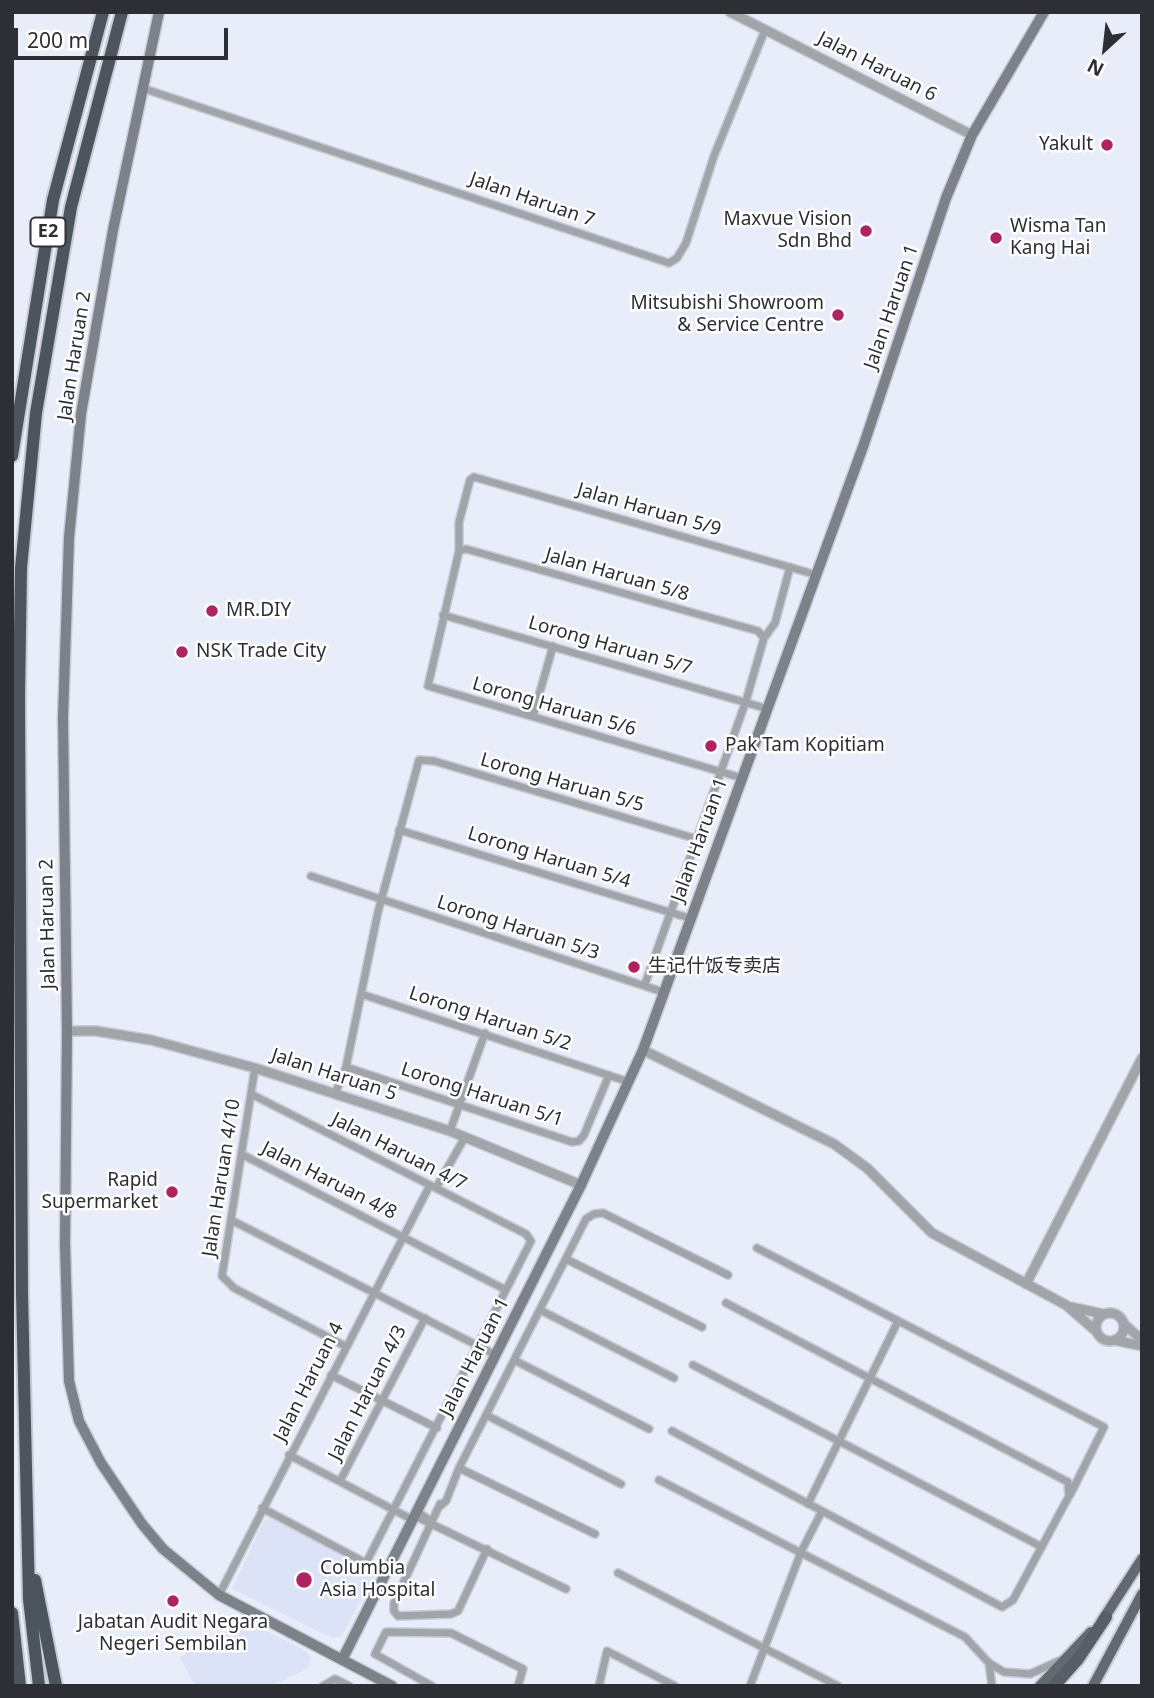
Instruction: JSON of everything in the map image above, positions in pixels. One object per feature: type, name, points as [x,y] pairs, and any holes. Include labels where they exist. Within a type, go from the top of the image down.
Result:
[{"type":"highway","name":"E2","points":[[12,456],[53,200],[103,12]]},
{"type":"highway","name":"E2","points":[[39,1686],[31,1637],[22,1293],[19,696],[21,568],[36,413],[71,208],[122,12]]},
{"type":"highway","points":[[28,1545],[56,1686]]},
{"type":"highway","points":[[12,1613],[20,1686]]},
{"type":"highway","points":[[1054,1686],[1078,1659],[1106,1617]]},
{"type":"main road","name":"Jalan Haruan 2","points":[[159,12],[142,88],[81,414],[69,538],[63,717],[67,1031],[65,1255],[69,1381],[79,1421],[101,1463],[142,1524],[180,1565],[219,1595],[392,1686]]},
{"type":"main road","name":"Jalan Haruan 1","points":[[342,1660],[581,1185],[643,1050],[817,575],[946,198],[972,135],[1044,12]]},
{"type":"main road","points":[[1040,1686],[1106,1617],[1142,1559]]},
{"type":"main road","points":[[1093,1686],[1142,1594]]},
{"type":"street","name":"Jalan Haruan 6","points":[[730,12],[972,135]]},
{"type":"street","name":"Jalan Haruan 7","points":[[142,88],[669,263],[677,258],[686,243],[714,156],[765,30]]},
{"type":"street","name":"Jalan Haruan 5/9","points":[[459,551],[459,522],[472,478],[817,575]]},
{"type":"street","name":"Jalan Haruan 5/8","points":[[459,551],[466,549],[758,631],[764,638]]},
{"type":"street","points":[[443,615],[459,551]]},
{"type":"street","points":[[646,984],[746,701],[764,638],[775,623],[790,567]]},
{"type":"street","name":"Lorong Haruan 5/7","points":[[443,615],[768,709]]},
{"type":"street","name":"Lorong Haruan 5/6","points":[[443,615],[428,686],[742,778]]},
{"type":"street","points":[[533,716],[553,646]]},
{"type":"street","name":"Lorong Haruan 5/5","points":[[400,830],[419,760],[434,761],[697,839]]},
{"type":"street","points":[[335,1094],[346,1067],[381,902],[400,830]]},
{"type":"street","name":"Lorong Haruan 5/4","points":[[400,830],[690,918]]},
{"type":"street","name":"Lorong Haruan 5/3","points":[[311,876],[381,902],[646,984],[663,992]]},
{"type":"street","name":"Lorong Haruan 5/2","points":[[361,994],[629,1082]]},
{"type":"street","name":"Jalan Haruan 5","points":[[67,1031],[96,1031],[150,1040],[255,1068],[450,1131],[581,1185]]},
{"type":"street","points":[[450,1131],[485,1033]]},
{"type":"street","points":[[643,1050],[834,1144],[866,1168],[932,1233],[1066,1306],[1106,1340],[1142,1346]]},
{"type":"street","points":[[1026,1284],[1142,1058]]},
{"type":"street","name":"Lorong Haruan 5/1","points":[[346,1067],[572,1142],[579,1141],[584,1135],[609,1075]]},
{"type":"street","name":"Jalan Haruan 4/10","points":[[255,1068],[233,1221],[222,1271],[224,1281],[345,1346]]},
{"type":"street","name":"Jalan Haruan 4/7","points":[[251,1094],[526,1234],[531,1241],[506,1290]]},
{"type":"street","name":"Jalan Haruan 4","points":[[219,1595],[402,1236],[465,1137]]},
{"type":"street","name":"Jalan Haruan 4/8","points":[[243,1155],[506,1290]]},
{"type":"street","points":[[487,1549],[458,1611],[451,1614],[398,1616],[394,1611],[394,1603],[441,1499],[448,1492],[586,1219],[603,1213],[728,1275]]},
{"type":"street","points":[[233,1221],[496,1355]]},
{"type":"street","points":[[672,1431],[1002,1607],[1013,1600],[1104,1427],[757,1248]]},
{"type":"street","points":[[566,1259],[702,1327]]},
{"type":"street","points":[[262,1508],[366,1563],[506,1290]]},
{"type":"street","points":[[726,1303],[1068,1482],[1069,1496]]},
{"type":"street","points":[[1066,1306],[1116,1314],[1142,1340]]},
{"type":"street","points":[[540,1310],[674,1378]]},
{"type":"street","points":[[1097,1332],[1097,1320],[1103,1314]]},
{"type":"street","name":"Jalan Haruan 4/3","points":[[340,1481],[425,1318]]},
{"type":"street","points":[[808,1504],[898,1321]]},
{"type":"street","points":[[1114,1340],[1123,1332],[1124,1324]]},
{"type":"street","points":[[514,1360],[649,1429]]},
{"type":"street","points":[[693,1365],[1042,1547]]},
{"type":"street","points":[[331,1375],[437,1428]]},
{"type":"street","points":[[486,1415],[621,1484]]},
{"type":"street","points":[[289,1455],[394,1510],[432,1522],[566,1589]]},
{"type":"street","points":[[460,1468],[595,1534]]},
{"type":"street","points":[[659,1480],[965,1637],[989,1663],[1004,1672],[1030,1674],[1044,1670],[1071,1653]]},
{"type":"street","points":[[424,1498],[440,1506]]},
{"type":"street","points":[[750,1686],[801,1552],[822,1511]]},
{"type":"street","points":[[618,1573],[838,1686]]},
{"type":"street","points":[[432,1686],[375,1654],[386,1632],[451,1633],[523,1669],[518,1686]]},
{"type":"street","points":[[599,1686],[607,1651],[675,1686]]},
{"type":"street","points":[[989,1663],[992,1686]]},
{"type":"street","points":[[323,1686],[335,1679],[349,1686]]},
{"type":"shaded area","name":"Columbia Asia Hospital","points":[[270,1518],[376,1573],[341,1637],[332,1638],[232,1589],[264,1521]]},
{"type":"shaded area","name":"Columbia Asia Hospital","points":[[248,1622],[306,1651],[311,1657],[308,1668],[271,1686],[195,1686],[180,1657]]},
{"type":"place","name":"Yakult","points":[[1107,145]]},
{"type":"place","name":"Maxvue Vision Sdn Bhd","points":[[866,231]]},
{"type":"place","name":"Wisma Tan Kang Hai","points":[[996,238]]},
{"type":"place","name":"Mitsubishi Showroom & Service Centre","points":[[838,315]]},
{"type":"place","name":"MR.DIY","points":[[212,611]]},
{"type":"place","name":"NSK Trade City","points":[[182,652]]},
{"type":"place","name":"Pak Tam Kopitiam","points":[[711,746]]},
{"type":"place","name":"生记什饭专卖店","points":[[634,967]]},
{"type":"place","name":"Rapid Supermarket","points":[[172,1192]]},
{"type":"place","name":"Columbia Asia Hospital","points":[[304,1580]]},
{"type":"place","name":"Jabatan Audit Negara Negeri Sembilan","points":[[173,1601]]}]
